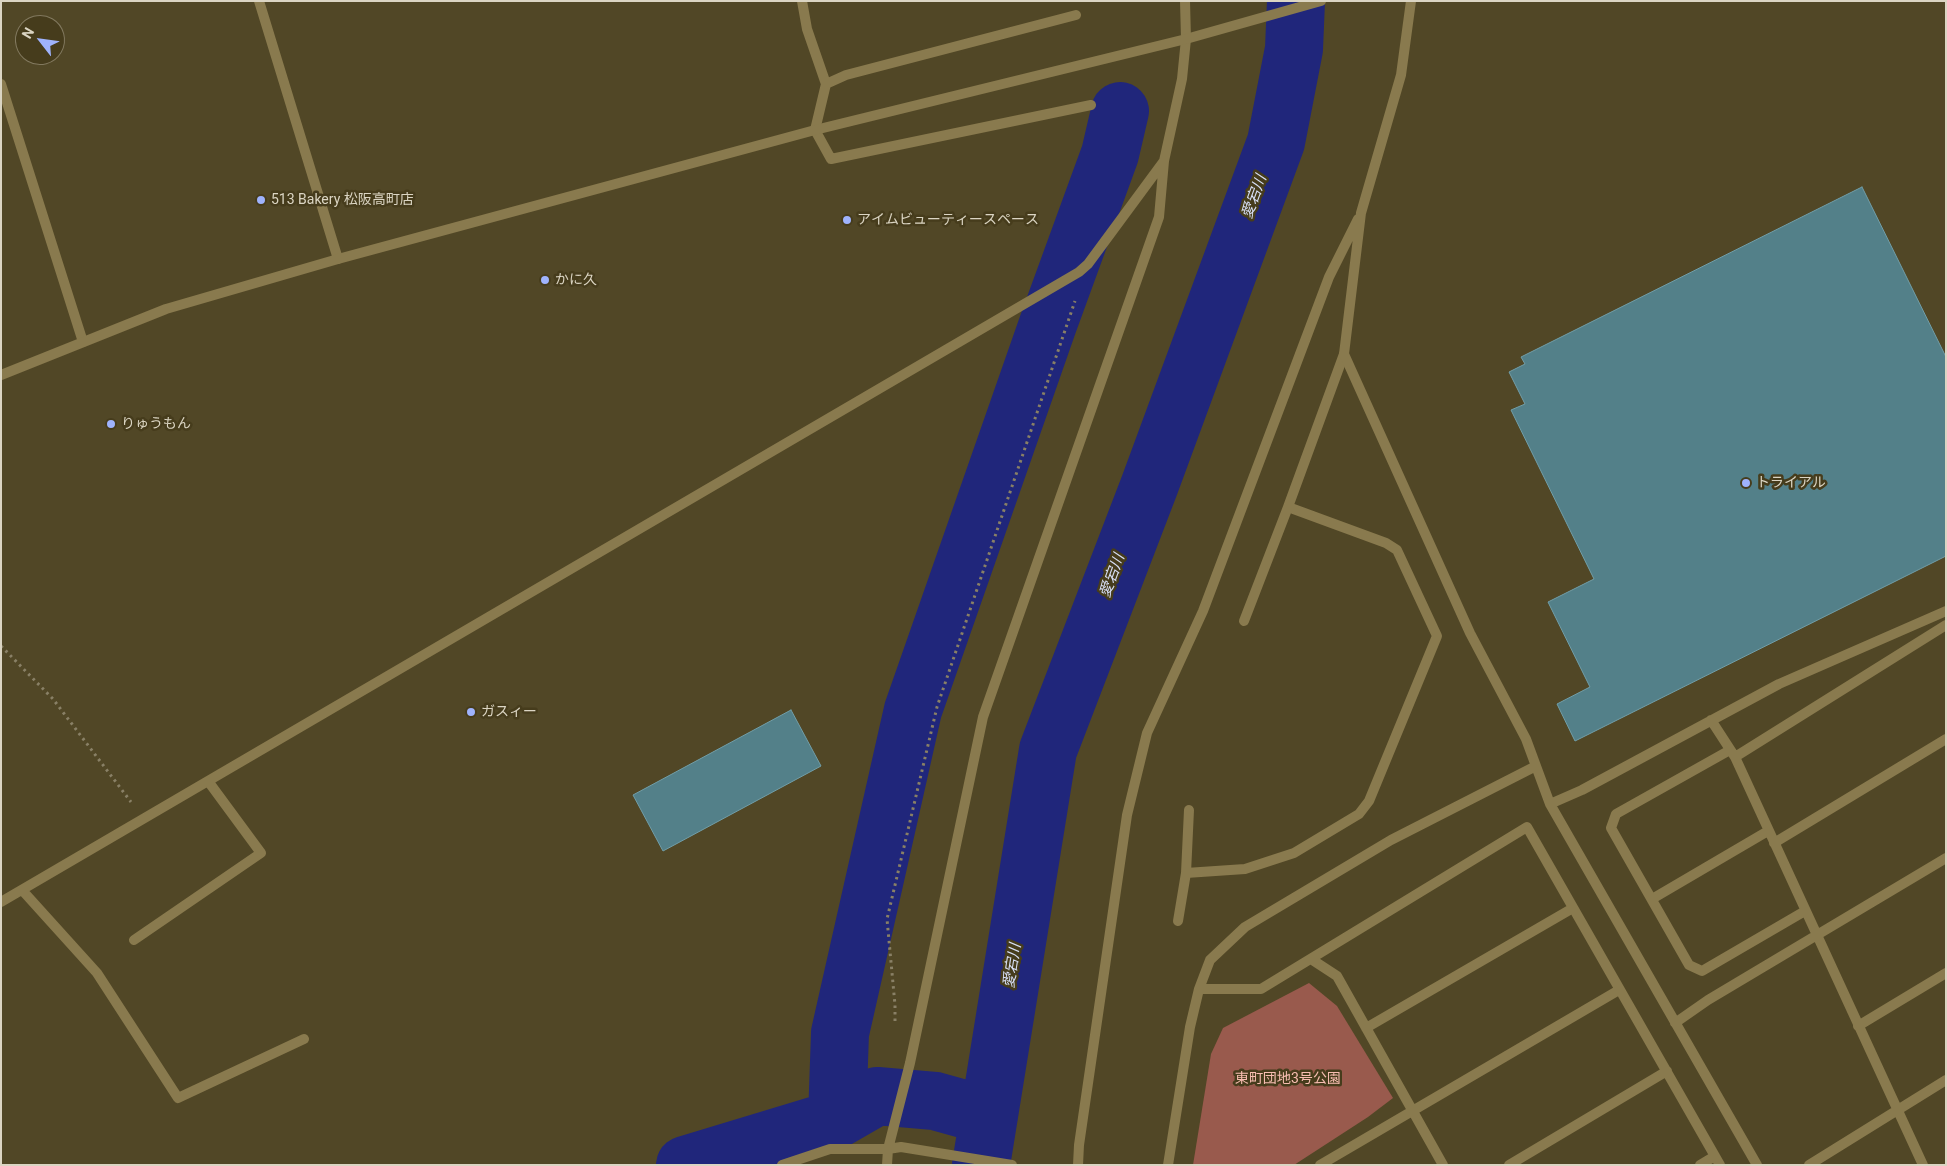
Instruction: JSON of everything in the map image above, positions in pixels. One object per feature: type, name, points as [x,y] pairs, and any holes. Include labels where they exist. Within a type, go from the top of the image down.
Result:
[{"type":"street","points":[[259,1],[338,260]]},
{"type":"street","points":[[802,1],[807,29],[826,84],[815,130],[831,159],[1091,105]]},
{"type":"street","points":[[887,1165],[888,1149],[896,1124],[909,1066],[983,717],[1159,217],[1164,161],[1182,79],[1186,39],[1185,1]]},
{"type":"street","points":[[1,375],[166,309],[338,260],[815,130],[1186,39],[1321,1]]},
{"type":"street","points":[[1244,621],[1344,354],[1361,213],[1401,75],[1411,1]]},
{"type":"street","points":[[826,84],[846,75],[1076,15]]},
{"type":"street","points":[[1,84],[83,342]]},
{"type":"street","points":[[1,902],[1079,272],[1088,264],[1164,161]]},
{"type":"street","points":[[1078,1165],[1079,1145],[1127,815],[1148,733],[1203,611],[1328,277],[1361,213]]},
{"type":"street","points":[[1344,354],[1470,633],[1526,739],[1550,804],[1757,1165]]},
{"type":"street","points":[[1186,873],[1245,869],[1294,853],[1359,814],[1369,801],[1437,636],[1397,550],[1386,543],[1288,507]]},
{"type":"street","points":[[1550,804],[1582,790],[1779,684],[1946,611]]},
{"type":"street","points":[[1805,911],[1702,971],[1690,965],[1611,828],[1616,814],[1733,754],[1946,625]]},
{"type":"street","points":[[1711,720],[1733,754],[1923,1165]]},
{"type":"street","points":[[1774,843],[1946,739]]},
{"type":"street","points":[[1168,1165],[1190,1027],[1198,989],[1210,960],[1245,927],[1391,840],[1536,766]]},
{"type":"street","points":[[134,940],[261,853],[208,781]]},
{"type":"street","points":[[1178,921],[1186,873],[1189,810]]},
{"type":"street","points":[[1198,989],[1261,989],[1526,828],[1717,1160],[1700,1165]]},
{"type":"street","points":[[1652,899],[1768,831]]},
{"type":"street","points":[[1675,1023],[1708,1000],[1946,858]]},
{"type":"street","points":[[22,890],[97,974],[178,1098],[304,1038]]},
{"type":"street","points":[[1366,1028],[1573,908]]},
{"type":"street","points":[[1311,959],[1337,976],[1443,1165]]},
{"type":"street","points":[[1858,1026],[1946,973]]},
{"type":"street","points":[[1320,1165],[1620,990]]},
{"type":"street","points":[[1509,1165],[1667,1071]]},
{"type":"street","points":[[1809,1165],[1946,1080]]},
{"type":"street","points":[[782,1165],[830,1149],[888,1149],[900,1147],[1012,1165]]},
{"type":"path","points":[[895,1025],[895,1005],[887,919],[937,707],[1019,461],[1088,264]]},
{"type":"path","points":[[1,646],[52,698],[144,819]]},
{"type":"green space","name":"東町団地3号公園","points":[[1309,983],[1337,1006],[1393,1098],[1368,1117],[1294,1165],[1193,1165],[1211,1054],[1223,1028]]},
{"type":"building","name":"トライアル","points":[[1862,187],[1946,357],[1946,556],[1575,741],[1557,704],[1590,687],[1548,602],[1594,579],[1511,410],[1525,404],[1509,372],[1525,364],[1521,357]]},
{"type":"building","points":[[791,710],[821,766],[663,851],[633,795]]},
{"type":"waterway","name":"愛宕川","points":[[981,1165],[1048,750],[1150,484],[1276,142],[1294,49],[1296,1]]},
{"type":"waterway","points":[[837,1119],[840,1033],[913,710],[1048,324],[1110,154],[1120,111]]},
{"type":"waterway","points":[[685,1165],[837,1119],[877,1096],[935,1101],[989,1116]]},
{"type":"place","name":"513 Bakery 松阪高町店","points":[[261,200]]},
{"type":"place","name":"アイムビューティースペース","points":[[847,220]]},
{"type":"place","name":"かに久","points":[[545,280]]},
{"type":"place","name":"りゅうもん","points":[[111,424]]},
{"type":"place","name":"トライアル","points":[[1746,483]]},
{"type":"place","name":"ガスィー","points":[[471,712]]}]
